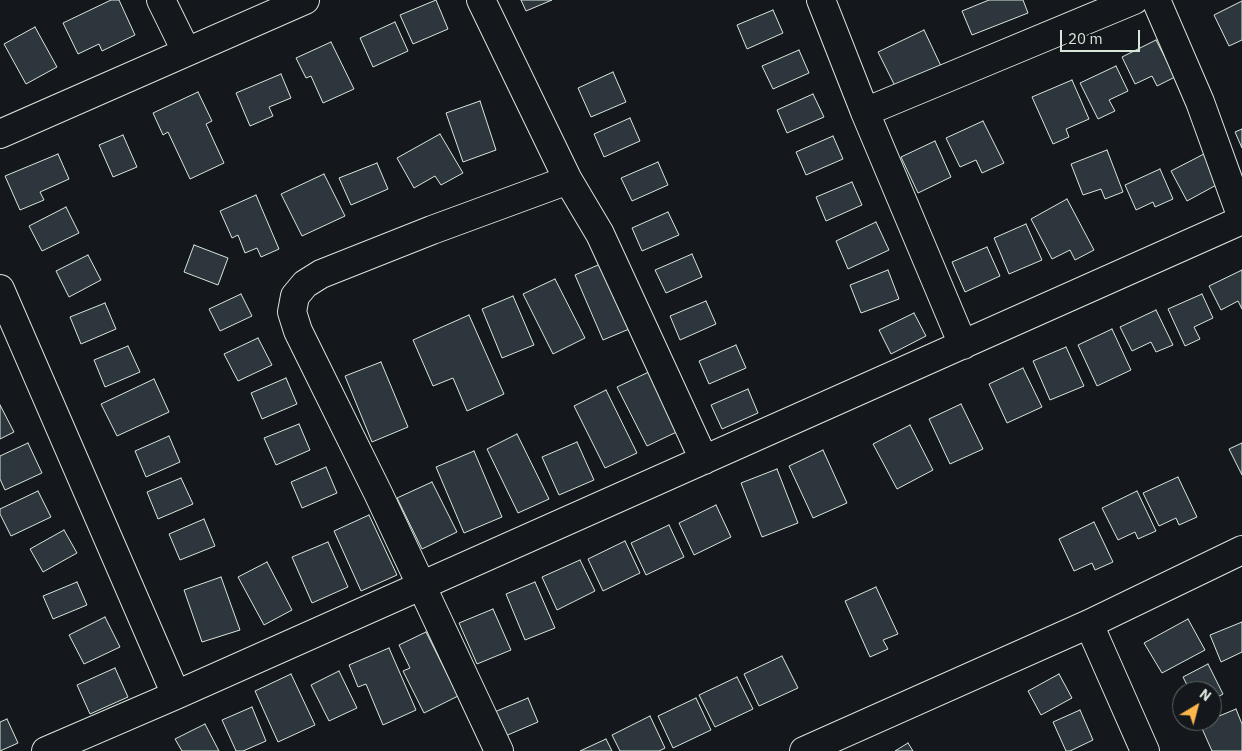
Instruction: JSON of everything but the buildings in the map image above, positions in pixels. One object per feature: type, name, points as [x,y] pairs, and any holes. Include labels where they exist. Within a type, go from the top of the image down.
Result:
[{"type":"street","points":[[162,0],[186,51]]},
{"type":"street","points":[[0,134],[305,0]]},
{"type":"street","points":[[481,0],[568,180],[600,234],[704,460]]},
{"type":"street","points":[[821,0],[963,345]]},
{"type":"street","points":[[866,112],[1134,0]]},
{"type":"street","points":[[46,751],[963,345],[1242,219],[1200,102],[1156,0]]},
{"type":"street","points":[[499,751],[378,492],[298,331],[292,312],[295,296],[305,284],[321,274],[432,230],[568,180]]},
{"type":"street","points":[[0,289],[176,695]]},
{"type":"street","points":[[820,748],[1089,624],[1242,550]]},
{"type":"street","points":[[1089,624],[1145,751]]}]
